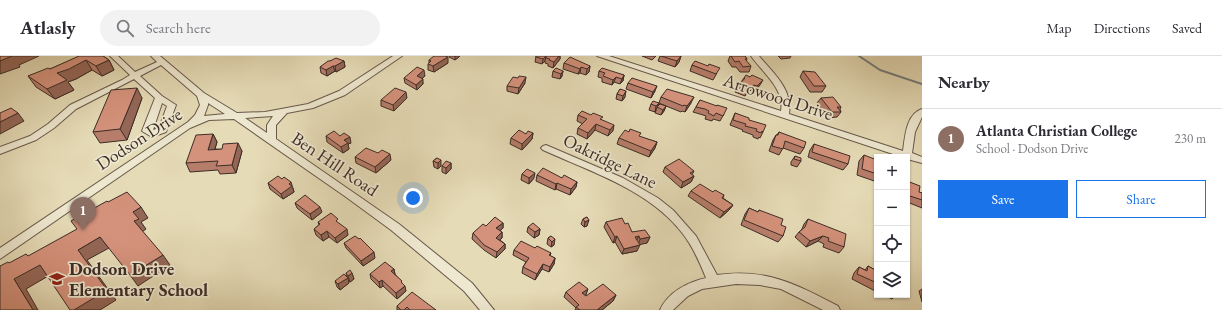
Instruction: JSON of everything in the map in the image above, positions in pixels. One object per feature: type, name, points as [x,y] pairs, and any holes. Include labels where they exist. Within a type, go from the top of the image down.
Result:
[{"type":"street","points":[[114,56],[159,98]]},
{"type":"street","name":"Dodson Drive","points":[[0,254],[191,124],[208,117],[265,116],[310,106],[342,93],[398,56]]},
{"type":"street","name":"Arrowood Drive","points":[[601,56],[901,154]]},
{"type":"street","points":[[754,56],[781,88],[785,96],[785,116]]},
{"type":"street","points":[[0,151],[33,138],[52,126],[73,107],[125,82],[158,59]]},
{"type":"street","name":"Ben Hill Road","points":[[158,59],[201,95],[237,117],[350,194],[395,228],[468,287],[488,310]]},
{"type":"street","points":[[191,124],[199,116],[204,105],[201,95]]},
{"type":"street","points":[[272,141],[271,128],[275,118],[285,112]]},
{"type":"street","points":[[907,154],[913,122],[922,112]]},
{"type":"street","name":"Oakridge Lane","points":[[546,148],[632,187],[658,204],[676,219],[690,236],[700,252],[714,282]]},
{"type":"street","name":"Arrowood Drive","points":[[910,157],[922,160]]},
{"type":"street","points":[[666,310],[675,299],[692,287],[714,282],[750,278],[783,285],[796,290],[834,310]]},
{"type":"building","points":[[0,56],[12,56],[0,61]]},
{"type":"building","points":[[79,56],[103,56],[109,60],[96,66],[86,60],[69,69],[57,73],[67,80],[47,89],[28,76],[48,68],[50,69]]},
{"type":"building","points":[[434,56],[448,57],[433,66],[428,64],[431,61],[429,60]]},
{"type":"building","points":[[536,56],[546,56],[543,59]]},
{"type":"building","points":[[546,56],[559,56],[554,62],[546,58]]},
{"type":"building","points":[[661,56],[681,56],[677,61]]},
{"type":"building","points":[[731,56],[745,56],[747,59],[745,59],[751,66],[743,67],[739,61],[735,62]]},
{"type":"building","points":[[570,57],[590,66],[587,69],[581,67],[580,69],[564,63]]},
{"type":"building","points":[[336,58],[344,61],[326,70],[320,67],[328,61]]},
{"type":"building","points":[[695,61],[708,66],[709,64],[720,68],[716,74],[692,65]]},
{"type":"building","points":[[417,67],[424,70],[417,76],[423,79],[416,85],[404,78]]},
{"type":"building","points":[[556,68],[563,71],[561,74],[553,71]]},
{"type":"building","points":[[602,68],[624,75],[622,79],[616,77],[613,80],[603,76],[605,73],[599,71]]},
{"type":"building","points":[[803,71],[815,72],[826,86],[814,86]]},
{"type":"building","points":[[746,75],[750,77],[752,75],[763,80],[757,86],[754,85],[748,90],[738,86]]},
{"type":"building","points":[[519,76],[526,77],[519,88],[507,86],[513,77],[518,78]]},
{"type":"building","points":[[632,78],[657,86],[653,92],[628,83]]},
{"type":"building","points":[[137,88],[120,129],[93,132],[111,90]]},
{"type":"building","points":[[395,88],[406,92],[393,105],[381,100]]},
{"type":"building","points":[[620,89],[626,91],[623,96],[617,94]]},
{"type":"building","points":[[667,89],[694,97],[687,106],[683,106],[661,97]]},
{"type":"building","points":[[833,97],[841,107],[837,107],[841,112],[832,112],[821,98]]},
{"type":"building","points":[[700,100],[727,108],[723,116],[716,113],[714,116],[708,113],[709,111],[705,109],[696,107]]},
{"type":"building","points":[[653,101],[659,103],[656,106],[651,104]]},
{"type":"building","points":[[660,104],[666,106],[663,110],[657,107]]},
{"type":"building","points":[[11,108],[18,113],[0,122],[0,113]]},
{"type":"building","points":[[582,111],[591,115],[593,113],[603,117],[600,119],[614,125],[610,130],[596,124],[588,133],[578,128],[587,119],[578,115]]},
{"type":"building","points":[[735,113],[749,118],[749,120],[766,125],[763,132],[762,131],[761,133],[756,131],[757,129],[745,126],[746,124],[733,120]]},
{"type":"building","points":[[630,129],[641,133],[639,136],[657,142],[651,151],[619,138],[625,130],[629,132]]},
{"type":"building","points":[[519,130],[526,134],[528,131],[533,133],[522,144],[511,138]]},
{"type":"building","points":[[334,131],[340,136],[344,133],[350,137],[344,140],[348,143],[341,147],[326,136]]},
{"type":"building","points":[[779,132],[806,142],[804,148],[785,141],[783,149],[772,146],[776,135],[778,135]]},
{"type":"building","points":[[213,134],[208,150],[222,149],[223,144],[238,143],[232,165],[216,166],[218,161],[186,163],[196,135]]},
{"type":"building","points":[[814,144],[850,156],[848,164],[812,152]]},
{"type":"building","points":[[366,148],[378,153],[382,150],[390,154],[375,167],[355,157]]},
{"type":"building","points":[[864,155],[874,159],[874,173],[862,169]]},
{"type":"building","points":[[795,156],[801,158],[801,161],[794,159]]},
{"type":"building","points":[[437,158],[441,160],[438,163],[433,161]]},
{"type":"building","points":[[679,159],[694,171],[690,173],[694,176],[683,182],[665,167]]},
{"type":"building","points":[[446,161],[451,163],[446,168],[442,166]]},
{"type":"building","points":[[543,168],[562,178],[564,175],[577,182],[571,189],[557,183],[556,184],[537,175]]},
{"type":"building","points":[[527,169],[535,173],[529,178],[522,174]]},
{"type":"building","points":[[278,176],[282,179],[284,177],[291,182],[289,184],[292,186],[281,194],[268,183]]},
{"type":"building","points":[[910,182],[920,186],[919,192],[922,193],[922,200],[910,196]]},
{"type":"building","points":[[700,184],[713,192],[715,190],[724,195],[722,198],[733,205],[724,212],[691,191]]},
{"type":"building","points":[[127,192],[141,207],[133,212],[139,219],[134,221],[163,255],[130,275],[100,237],[78,250],[107,290],[74,310],[70,310],[40,265],[14,279],[33,310],[0,310],[0,266],[26,254],[28,256],[77,229],[71,221],[107,201],[108,202]]},
{"type":"building","points":[[305,195],[320,207],[310,214],[295,203]]},
{"type":"building","points":[[749,208],[783,219],[781,225],[786,227],[783,236],[744,220]]},
{"type":"building","points":[[331,213],[338,219],[336,221],[347,229],[335,238],[327,231],[321,235],[314,229],[320,224],[318,222]]},
{"type":"building","points":[[495,217],[503,223],[496,228],[502,232],[496,238],[505,244],[497,252],[484,245],[473,233],[483,224],[486,226]]},
{"type":"building","points":[[587,217],[589,220],[585,222],[583,219]]},
{"type":"building","points":[[622,218],[625,224],[628,223],[632,232],[645,230],[650,237],[640,239],[639,236],[635,237],[640,245],[624,249],[617,236],[615,237],[606,222]]},
{"type":"building","points":[[808,219],[846,234],[844,247],[828,241],[829,238],[823,236],[810,241],[799,232],[805,227]]},
{"type":"building","points":[[533,223],[540,229],[535,232],[528,227]]},
{"type":"building","points":[[355,236],[359,239],[360,238],[374,252],[361,261],[344,243]]},
{"type":"building","points":[[551,236],[555,239],[552,242],[548,238]]},
{"type":"building","points":[[521,241],[535,248],[537,246],[551,253],[549,255],[555,258],[550,267],[543,264],[537,274],[523,267],[529,258],[514,250]]},
{"type":"building","points":[[385,262],[394,269],[391,271],[402,281],[401,282],[405,286],[396,293],[382,280],[379,282],[370,274]]},
{"type":"building","points":[[868,266],[874,269],[874,282],[857,274],[859,267],[867,271]]},
{"type":"building","points":[[350,270],[352,273],[348,276],[346,273]]},
{"type":"building","points":[[344,274],[348,278],[338,284],[335,281]]},
{"type":"building","points":[[579,282],[588,289],[582,293],[586,296],[603,284],[616,295],[597,310],[580,310],[576,307],[579,305],[566,292]]},
{"type":"building","points":[[412,292],[436,310],[410,310],[407,307],[404,310],[401,310],[397,306]]},
{"type":"waterway","points":[[859,56],[880,70],[922,84]]},
{"type":"place","name":"Atlanta Christian College","points":[[83,230]]},
{"type":"place","name":"Dodson Drive Elementary School","points":[[57,279]]}]
